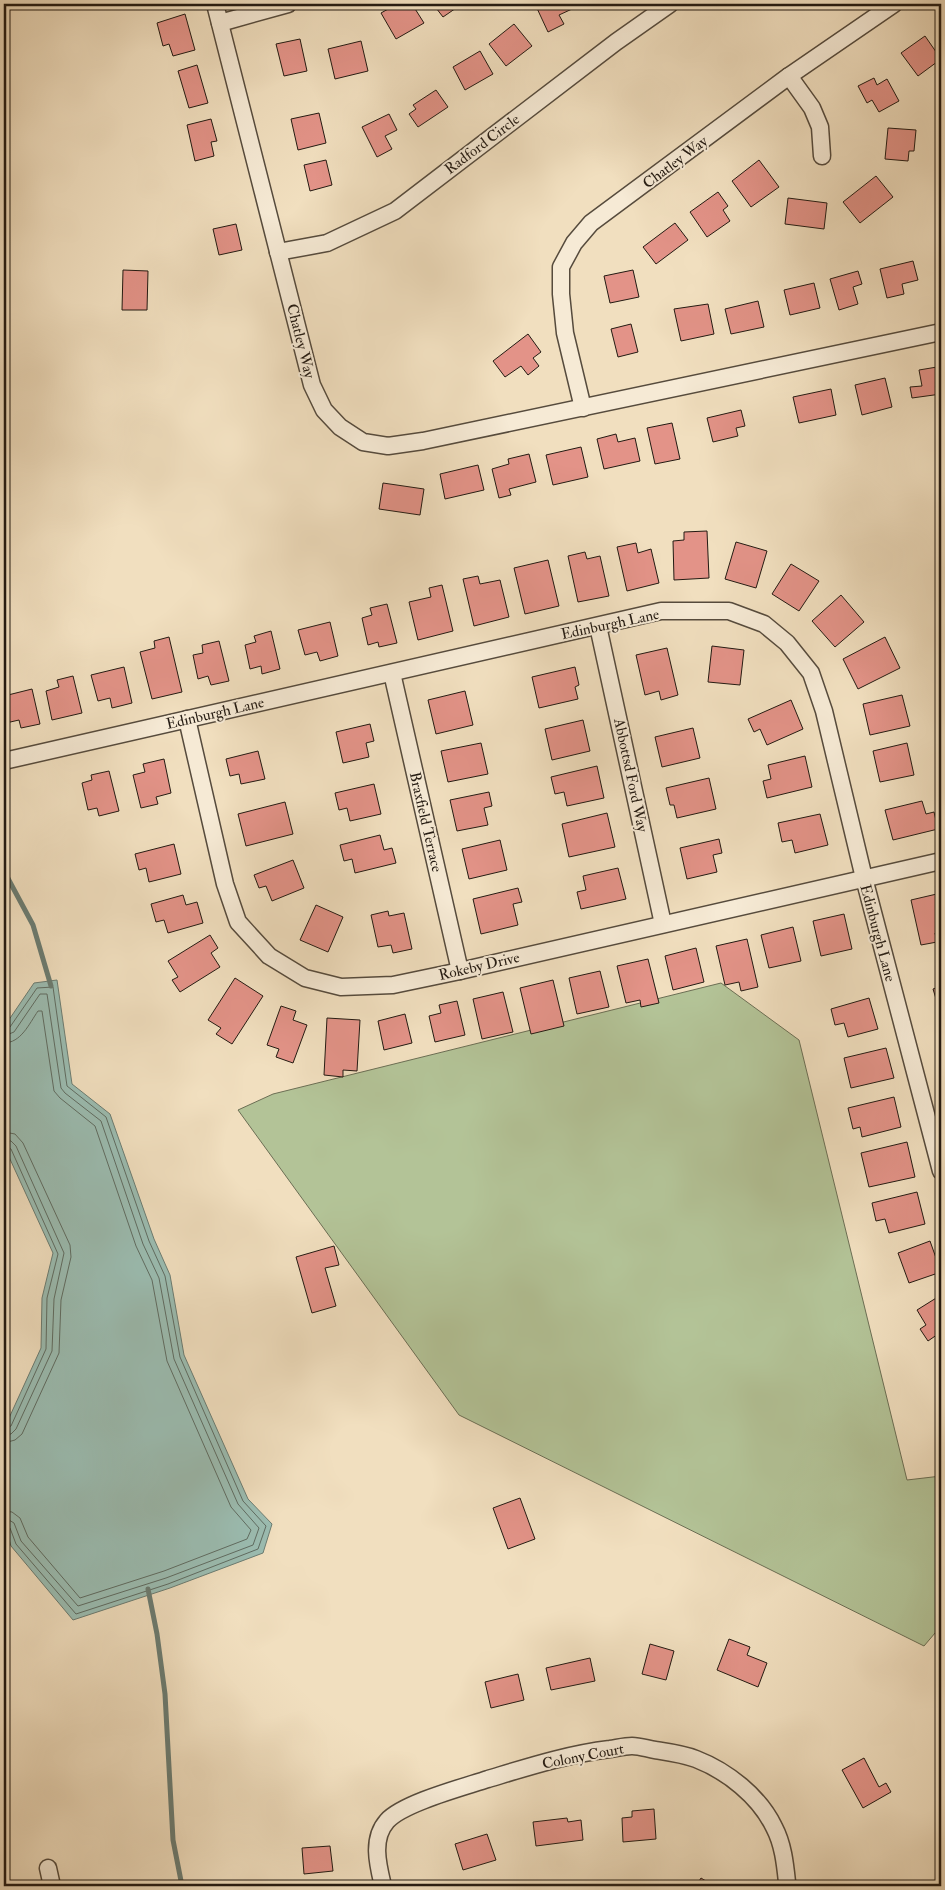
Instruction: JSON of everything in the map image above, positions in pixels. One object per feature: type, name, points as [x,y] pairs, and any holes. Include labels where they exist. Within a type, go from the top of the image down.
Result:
[{"type":"street","name":"Chatley Way","points":[[215,4],[312,385],[324,410],[340,426],[363,442],[388,446],[423,441],[941,332]]},
{"type":"street","points":[[220,23],[288,4]]},
{"type":"street","name":"Radford Circle","points":[[278,252],[327,243],[394,211],[616,42],[670,4]]},
{"type":"street","name":"Chatley Way","points":[[583,408],[565,333],[560,294],[561,267],[574,243],[592,223],[789,76],[894,4]]},
{"type":"street","points":[[789,76],[812,108],[820,127],[822,156]]},
{"type":"street","name":"Edinburgh Lane","points":[[4,761],[661,611],[728,611],[764,624],[787,643],[811,673],[824,712],[864,878],[938,1145],[941,1171]]},
{"type":"street","name":"Abbottsd Ford Way","points":[[598,626],[663,924]]},
{"type":"street","name":"Braxfield Terrace","points":[[392,673],[460,971]]},
{"type":"street","name":"Rokeby Drive","points":[[187,719],[225,884],[238,922],[269,956],[305,978],[341,987],[393,985],[460,971],[941,861]]},
{"type":"street","name":"Colony Court","points":[[383,1886],[376,1856],[378,1841],[382,1829],[388,1820],[402,1811],[441,1794],[556,1759],[632,1746],[694,1758],[716,1768],[741,1787],[761,1805],[775,1828],[783,1852],[787,1882]]},
{"type":"street","points":[[48,1868],[52,1886]]},
{"type":"green space","points":[[721,983],[799,1040],[907,1480],[941,1476],[941,1626],[924,1646],[459,1415],[238,1110],[273,1094]]},
{"type":"water","points":[[57,980],[72,1084],[110,1114],[154,1239],[170,1275],[184,1355],[248,1499],[272,1524],[263,1553],[170,1588],[73,1620],[11,1546],[4,1523],[4,1429],[41,1348],[42,1298],[53,1253],[4,1146],[4,1027],[34,983]]},
{"type":"building","points":[[397,4],[412,4],[424,23],[396,39],[381,13]]},
{"type":"building","points":[[433,4],[462,4],[443,17]]},
{"type":"building","points":[[535,4],[570,4],[572,9],[559,15],[564,24],[548,32]]},
{"type":"building","points":[[185,14],[195,50],[173,56],[169,44],[163,46],[157,23]]},
{"type":"building","points":[[514,24],[532,46],[506,66],[489,44]]},
{"type":"building","points":[[925,36],[941,59],[918,76],[901,53]]},
{"type":"building","points":[[300,39],[307,71],[284,76],[276,44]]},
{"type":"building","points":[[361,41],[368,71],[335,79],[328,49]]},
{"type":"building","points":[[480,51],[493,74],[465,90],[453,67]]},
{"type":"building","points":[[197,65],[208,103],[189,108],[178,71]]},
{"type":"building","points":[[874,78],[877,85],[887,79],[899,101],[879,112],[872,100],[867,103],[858,86]]},
{"type":"building","points":[[436,90],[448,107],[418,127],[409,114],[416,109],[413,105]]},
{"type":"building","points":[[319,113],[326,143],[298,150],[291,119]]},
{"type":"building","points":[[389,114],[397,130],[385,136],[392,149],[377,157],[362,127]]},
{"type":"building","points":[[211,119],[217,141],[211,142],[214,156],[195,161],[187,125]]},
{"type":"building","points":[[888,128],[916,130],[914,151],[909,151],[908,161],[885,159]]},
{"type":"building","points":[[326,160],[332,185],[310,191],[304,165]]},
{"type":"building","points":[[759,160],[779,187],[751,207],[732,181]]},
{"type":"building","points":[[876,176],[893,197],[860,223],[843,202]]},
{"type":"building","points":[[718,192],[728,206],[723,210],[730,221],[707,237],[690,212]]},
{"type":"building","points":[[788,198],[827,203],[824,229],[785,224]]},
{"type":"building","points":[[675,223],[688,240],[656,264],[643,247]]},
{"type":"building","points":[[236,224],[242,250],[219,255],[213,229]]},
{"type":"building","points":[[913,261],[918,280],[902,284],[904,294],[887,298],[880,269]]},
{"type":"building","points":[[123,270],[148,271],[147,310],[122,310]]},
{"type":"building","points":[[633,270],[639,297],[610,303],[604,276]]},
{"type":"building","points":[[858,271],[862,284],[853,287],[858,304],[839,310],[830,279]]},
{"type":"building","points":[[814,283],[820,308],[790,315],[784,290]]},
{"type":"building","points":[[758,301],[764,327],[731,334],[725,309]]},
{"type":"building","points":[[708,304],[714,334],[681,341],[674,309]]},
{"type":"building","points":[[631,324],[638,352],[618,357],[611,329]]},
{"type":"building","points":[[528,334],[541,352],[533,358],[539,366],[528,375],[521,366],[505,377],[493,361]]},
{"type":"building","points":[[937,367],[941,394],[912,398],[910,387],[922,386],[919,370]]},
{"type":"building","points":[[885,378],[892,407],[862,415],[855,385]]},
{"type":"building","points":[[831,389],[836,415],[799,423],[793,397]]},
{"type":"building","points":[[741,410],[745,426],[736,428],[738,436],[713,442],[707,418]]},
{"type":"building","points":[[672,423],[680,459],[655,464],[647,428]]},
{"type":"building","points":[[616,434],[618,442],[635,438],[640,461],[604,469],[597,439]]},
{"type":"building","points":[[581,447],[588,477],[553,485],[546,455]]},
{"type":"building","points":[[529,454],[536,482],[509,489],[511,495],[499,498],[492,469],[509,464],[508,459]]},
{"type":"building","points":[[478,465],[484,490],[445,499],[440,474]]},
{"type":"building","points":[[383,483],[424,489],[420,515],[379,509]]},
{"type":"building","points":[[707,531],[709,578],[674,580],[673,541],[684,540],[684,532]]},
{"type":"building","points":[[736,542],[767,551],[756,588],[725,579]]},
{"type":"building","points":[[636,543],[638,553],[651,549],[659,583],[627,591],[617,547]]},
{"type":"building","points":[[585,552],[587,559],[600,556],[609,596],[578,602],[568,556]]},
{"type":"building","points":[[548,560],[559,606],[525,614],[514,568]]},
{"type":"building","points":[[791,564],[819,581],[799,611],[772,594]]},
{"type":"building","points":[[478,576],[480,584],[500,580],[509,617],[474,626],[463,579]]},
{"type":"building","points":[[442,585],[453,631],[418,640],[409,602],[431,597],[429,588]]},
{"type":"building","points":[[841,595],[864,622],[835,647],[812,621]]},
{"type":"building","points":[[387,604],[397,643],[379,647],[378,642],[368,645],[362,618],[372,615],[370,608]]},
{"type":"building","points":[[330,622],[338,656],[320,661],[317,652],[305,655],[298,630]]},
{"type":"building","points":[[271,631],[280,669],[262,674],[261,666],[250,669],[245,645],[256,642],[254,636]]},
{"type":"building","points":[[169,637],[182,692],[152,699],[140,652],[155,648],[154,641]]},
{"type":"building","points":[[885,637],[900,668],[858,689],[843,659]]},
{"type":"building","points":[[219,641],[229,681],[211,685],[208,676],[198,679],[193,655],[203,653],[202,645]]},
{"type":"building","points":[[712,646],[744,650],[740,685],[708,682]]},
{"type":"building","points":[[667,648],[678,695],[661,700],[659,691],[645,695],[636,655]]},
{"type":"building","points":[[124,667],[132,703],[112,708],[110,698],[98,701],[91,675]]},
{"type":"building","points":[[575,667],[579,685],[575,687],[578,699],[539,708],[532,677]]},
{"type":"building","points":[[73,676],[82,713],[52,720],[46,691],[59,687],[57,680]]},
{"type":"building","points":[[32,689],[40,724],[21,728],[19,720],[6,723],[4,696]]},
{"type":"building","points":[[465,691],[473,725],[436,734],[428,700]]},
{"type":"building","points":[[902,695],[910,726],[870,735],[863,704]]},
{"type":"building","points":[[791,700],[803,729],[767,745],[760,729],[754,732],[748,719]]},
{"type":"building","points":[[583,720],[590,751],[552,760],[545,729]]},
{"type":"building","points":[[370,724],[374,741],[366,743],[369,757],[343,763],[336,732]]},
{"type":"building","points":[[693,728],[700,758],[662,767],[655,737]]},
{"type":"building","points":[[481,743],[488,774],[448,782],[441,751]]},
{"type":"building","points":[[907,743],[914,775],[880,782],[873,751]]},
{"type":"building","points":[[258,751],[265,779],[241,784],[239,774],[230,776],[226,759]]},
{"type":"building","points":[[805,756],[812,787],[767,798],[763,781],[771,779],[768,765]]},
{"type":"building","points":[[164,759],[171,793],[156,797],[158,804],[141,808],[133,775],[145,772],[143,764]]},
{"type":"building","points":[[597,766],[604,798],[567,806],[564,792],[555,794],[551,777]]},
{"type":"building","points":[[109,771],[119,811],[99,816],[97,808],[88,810],[82,783],[92,780],[91,775]]},
{"type":"building","points":[[709,778],[716,809],[677,818],[674,805],[670,805],[666,788]]},
{"type":"building","points":[[374,784],[381,814],[350,821],[347,808],[339,810],[335,793]]},
{"type":"building","points":[[489,792],[492,806],[484,808],[488,825],[457,831],[450,800]]},
{"type":"building","points":[[922,801],[926,814],[934,812],[938,829],[893,840],[885,810]]},
{"type":"building","points":[[285,802],[293,834],[246,846],[238,814]]},
{"type":"building","points":[[607,813],[615,847],[569,857],[562,824]]},
{"type":"building","points":[[820,814],[828,845],[795,853],[792,840],[782,842],[778,823]]},
{"type":"building","points":[[380,835],[384,850],[392,848],[396,863],[355,873],[352,859],[344,861],[340,845]]},
{"type":"building","points":[[719,839],[722,853],[713,855],[717,872],[687,879],[680,848]]},
{"type":"building","points":[[500,840],[507,870],[469,879],[462,849]]},
{"type":"building","points":[[174,844],[181,874],[149,882],[146,868],[139,870],[135,854]]},
{"type":"building","points":[[293,860],[304,888],[272,901],[266,886],[259,888],[254,875]]},
{"type":"building","points":[[618,868],[626,899],[581,909],[577,892],[586,890],[583,876]]},
{"type":"building","points":[[518,888],[522,902],[513,904],[518,925],[481,934],[473,899]]},
{"type":"building","points":[[941,893],[941,932],[935,933],[937,942],[921,945],[911,900]]},
{"type":"building","points":[[183,895],[186,905],[197,902],[203,923],[168,933],[164,920],[156,922],[151,904]]},
{"type":"building","points":[[316,905],[343,917],[328,952],[300,940]]},
{"type":"building","points":[[388,911],[389,916],[404,913],[412,949],[393,953],[391,945],[378,947],[371,915]]},
{"type":"building","points":[[844,914],[852,949],[821,956],[813,921]]},
{"type":"building","points":[[793,927],[801,961],[769,968],[761,935]]},
{"type":"building","points":[[210,935],[218,948],[211,953],[220,967],[180,992],[172,980],[178,977],[168,961]]},
{"type":"building","points":[[747,939],[758,987],[741,991],[739,982],[725,985],[716,946]]},
{"type":"building","points":[[696,948],[704,982],[673,990],[665,956]]},
{"type":"building","points":[[648,959],[659,1003],[641,1007],[640,1000],[626,1003],[617,966]]},
{"type":"building","points":[[600,971],[609,1007],[577,1014],[569,978]]},
{"type":"building","points":[[235,978],[263,996],[232,1044],[216,1034],[221,1028],[208,1020]]},
{"type":"building","points":[[553,980],[564,1026],[531,1034],[520,988]]},
{"type":"building","points":[[941,986],[941,1015],[933,989]]},
{"type":"building","points":[[503,992],[513,1032],[482,1039],[473,999]]},
{"type":"building","points":[[869,998],[878,1029],[848,1037],[844,1023],[835,1025],[831,1009]]},
{"type":"building","points":[[457,1001],[465,1035],[435,1042],[429,1016],[441,1013],[439,1005]]},
{"type":"building","points":[[281,1006],[296,1011],[293,1020],[307,1025],[293,1063],[276,1057],[279,1049],[267,1045]]},
{"type":"building","points":[[405,1014],[412,1043],[384,1050],[378,1021]]},
{"type":"building","points":[[327,1018],[360,1020],[357,1071],[343,1070],[343,1077],[324,1075]]},
{"type":"building","points":[[886,1048],[894,1078],[851,1088],[844,1058]]},
{"type":"building","points":[[894,1097],[901,1127],[862,1137],[860,1127],[853,1129],[848,1108]]},
{"type":"building","points":[[907,1142],[915,1177],[869,1187],[861,1153]]},
{"type":"building","points":[[917,1192],[925,1224],[889,1233],[885,1219],[876,1221],[872,1203]]},
{"type":"building","points":[[930,1241],[941,1272],[909,1283],[898,1253]]},
{"type":"building","points":[[334,1246],[339,1265],[325,1268],[336,1306],[312,1313],[296,1257]]},
{"type":"building","points":[[941,1295],[941,1332],[928,1341],[920,1329],[926,1325],[917,1310]]},
{"type":"building","points":[[520,1498],[535,1539],[508,1549],[493,1508]]},
{"type":"building","points":[[729,1639],[750,1647],[747,1655],[767,1663],[758,1687],[717,1670]]},
{"type":"building","points":[[650,1644],[674,1651],[666,1680],[642,1674]]},
{"type":"building","points":[[590,1658],[595,1681],[551,1690],[546,1668]]},
{"type":"building","points":[[518,1674],[524,1700],[491,1708],[485,1682]]},
{"type":"building","points":[[864,1758],[879,1787],[886,1783],[891,1792],[863,1808],[842,1770]]},
{"type":"building","points":[[654,1809],[656,1839],[623,1842],[622,1818],[632,1817],[632,1811]]},
{"type":"building","points":[[567,1818],[568,1822],[581,1820],[583,1840],[536,1846],[533,1822]]},
{"type":"building","points":[[487,1834],[496,1860],[463,1870],[455,1844]]},
{"type":"building","points":[[330,1846],[333,1871],[304,1874],[302,1848]]},
{"type":"building","points":[[701,1878],[714,1886],[696,1886]]},
{"type":"waterway","points":[[4,871],[33,925],[51,986]]},
{"type":"waterway","points":[[148,1589],[157,1634],[165,1694],[173,1840],[182,1886]]}]
